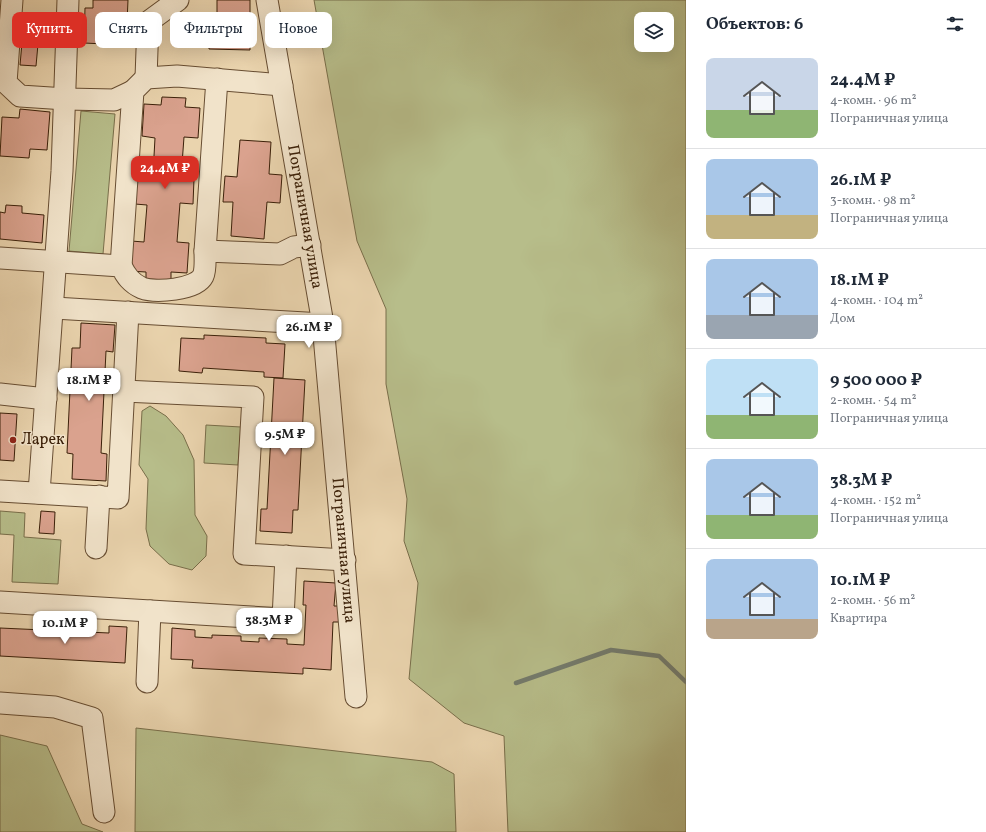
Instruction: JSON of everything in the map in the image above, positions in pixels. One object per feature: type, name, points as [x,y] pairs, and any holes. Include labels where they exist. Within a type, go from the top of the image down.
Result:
[{"type":"street","points":[[12,0],[6,83],[20,96],[114,100],[139,85],[177,76],[282,85]]},
{"type":"street","points":[[40,493],[54,308],[55,262],[66,99],[68,0]]},
{"type":"street","points":[[178,0],[148,22],[139,85],[121,266],[127,279],[143,288],[170,291],[195,283],[203,276],[217,79]]},
{"type":"street","name":"Пограничная улица","points":[[267,0],[324,324],[356,697]]},
{"type":"street","points":[[205,251],[280,254],[294,246],[310,245]]},
{"type":"street","points":[[0,258],[121,266]]},
{"type":"street","points":[[54,308],[324,324]]},
{"type":"street","points":[[0,491],[118,498],[128,312]]},
{"type":"street","points":[[124,390],[253,397],[244,554],[345,560]]},
{"type":"street","points":[[0,394],[46,399]]},
{"type":"street","points":[[96,548],[99,496]]},
{"type":"street","points":[[0,602],[283,619],[286,556]]},
{"type":"street","points":[[147,682],[150,611]]},
{"type":"street","points":[[0,703],[55,707],[92,718],[104,812]]},
{"type":"green space","points":[[314,0],[686,0],[686,832],[508,832],[504,736],[464,723],[409,679],[418,583],[404,541],[407,499],[386,384],[386,309],[357,241],[323,48],[332,48],[332,12],[316,12]]},
{"type":"green space","points":[[81,111],[115,114],[103,254],[69,251]]},
{"type":"green space","points":[[150,406],[166,416],[183,435],[194,460],[195,515],[207,536],[206,556],[192,570],[169,564],[150,546],[146,529],[148,479],[139,465],[142,411]]},
{"type":"green space","points":[[206,425],[241,427],[238,465],[204,463]]},
{"type":"green space","points":[[0,511],[25,513],[24,537],[61,540],[58,584],[12,582],[14,535],[0,534]]},
{"type":"green space","points":[[136,728],[432,762],[454,774],[456,832],[135,832]]},
{"type":"green space","points":[[0,735],[47,746],[82,824],[103,832],[0,832]]},
{"type":"building","points":[[93,0],[128,0],[127,12],[95,12],[95,44],[87,43],[87,12],[85,12],[85,8],[93,8]]},
{"type":"building","points":[[217,0],[250,0],[250,12],[217,12]]},
{"type":"building","points":[[22,48],[38,48],[36,66],[20,65]]},
{"type":"building","points":[[250,48],[250,50],[209,49]]},
{"type":"building","points":[[162,97],[186,98],[185,107],[200,108],[198,138],[184,137],[181,178],[194,179],[193,204],[180,203],[177,242],[189,243],[187,273],[171,272],[171,280],[146,279],[146,272],[129,271],[131,241],[144,242],[147,205],[135,204],[138,173],[153,174],[155,138],[142,136],[144,104],[161,105]]},
{"type":"building","points":[[20,109],[50,112],[47,150],[30,149],[29,158],[0,156],[2,117],[19,118]]},
{"type":"building","points":[[240,140],[271,142],[269,174],[282,175],[280,203],[267,202],[264,239],[231,236],[233,202],[223,202],[225,176],[237,177]]},
{"type":"building","points":[[6,205],[22,206],[22,213],[44,215],[42,243],[0,239],[0,212],[5,213]]},
{"type":"building","points":[[81,323],[115,325],[113,352],[106,351],[101,453],[107,454],[106,481],[72,479],[73,454],[67,453],[72,348],[80,348]]},
{"type":"building","points":[[204,335],[266,338],[266,343],[285,344],[283,378],[264,377],[264,372],[203,368],[202,373],[179,371],[181,338],[204,339]]},
{"type":"building","points":[[274,378],[305,380],[298,510],[293,510],[292,533],[260,531],[261,509],[267,509]]},
{"type":"building","points":[[0,413],[17,414],[14,461],[0,460]]},
{"type":"building","points":[[41,511],[55,512],[54,534],[39,533]]},
{"type":"building","points":[[304,581],[336,583],[334,606],[341,606],[340,622],[333,622],[331,670],[303,668],[303,674],[192,668],[193,660],[171,659],[172,628],[195,630],[195,637],[212,638],[212,635],[241,636],[241,641],[259,642],[259,638],[287,639],[287,644],[304,645],[306,605],[303,605]]},
{"type":"building","points":[[109,626],[127,627],[125,663],[0,656],[0,628],[109,633]]},
{"type":"waterway","points":[[516,683],[611,650],[659,656],[686,682]]},
{"type":"place","name":"Ларек","points":[[13,440]]}]
